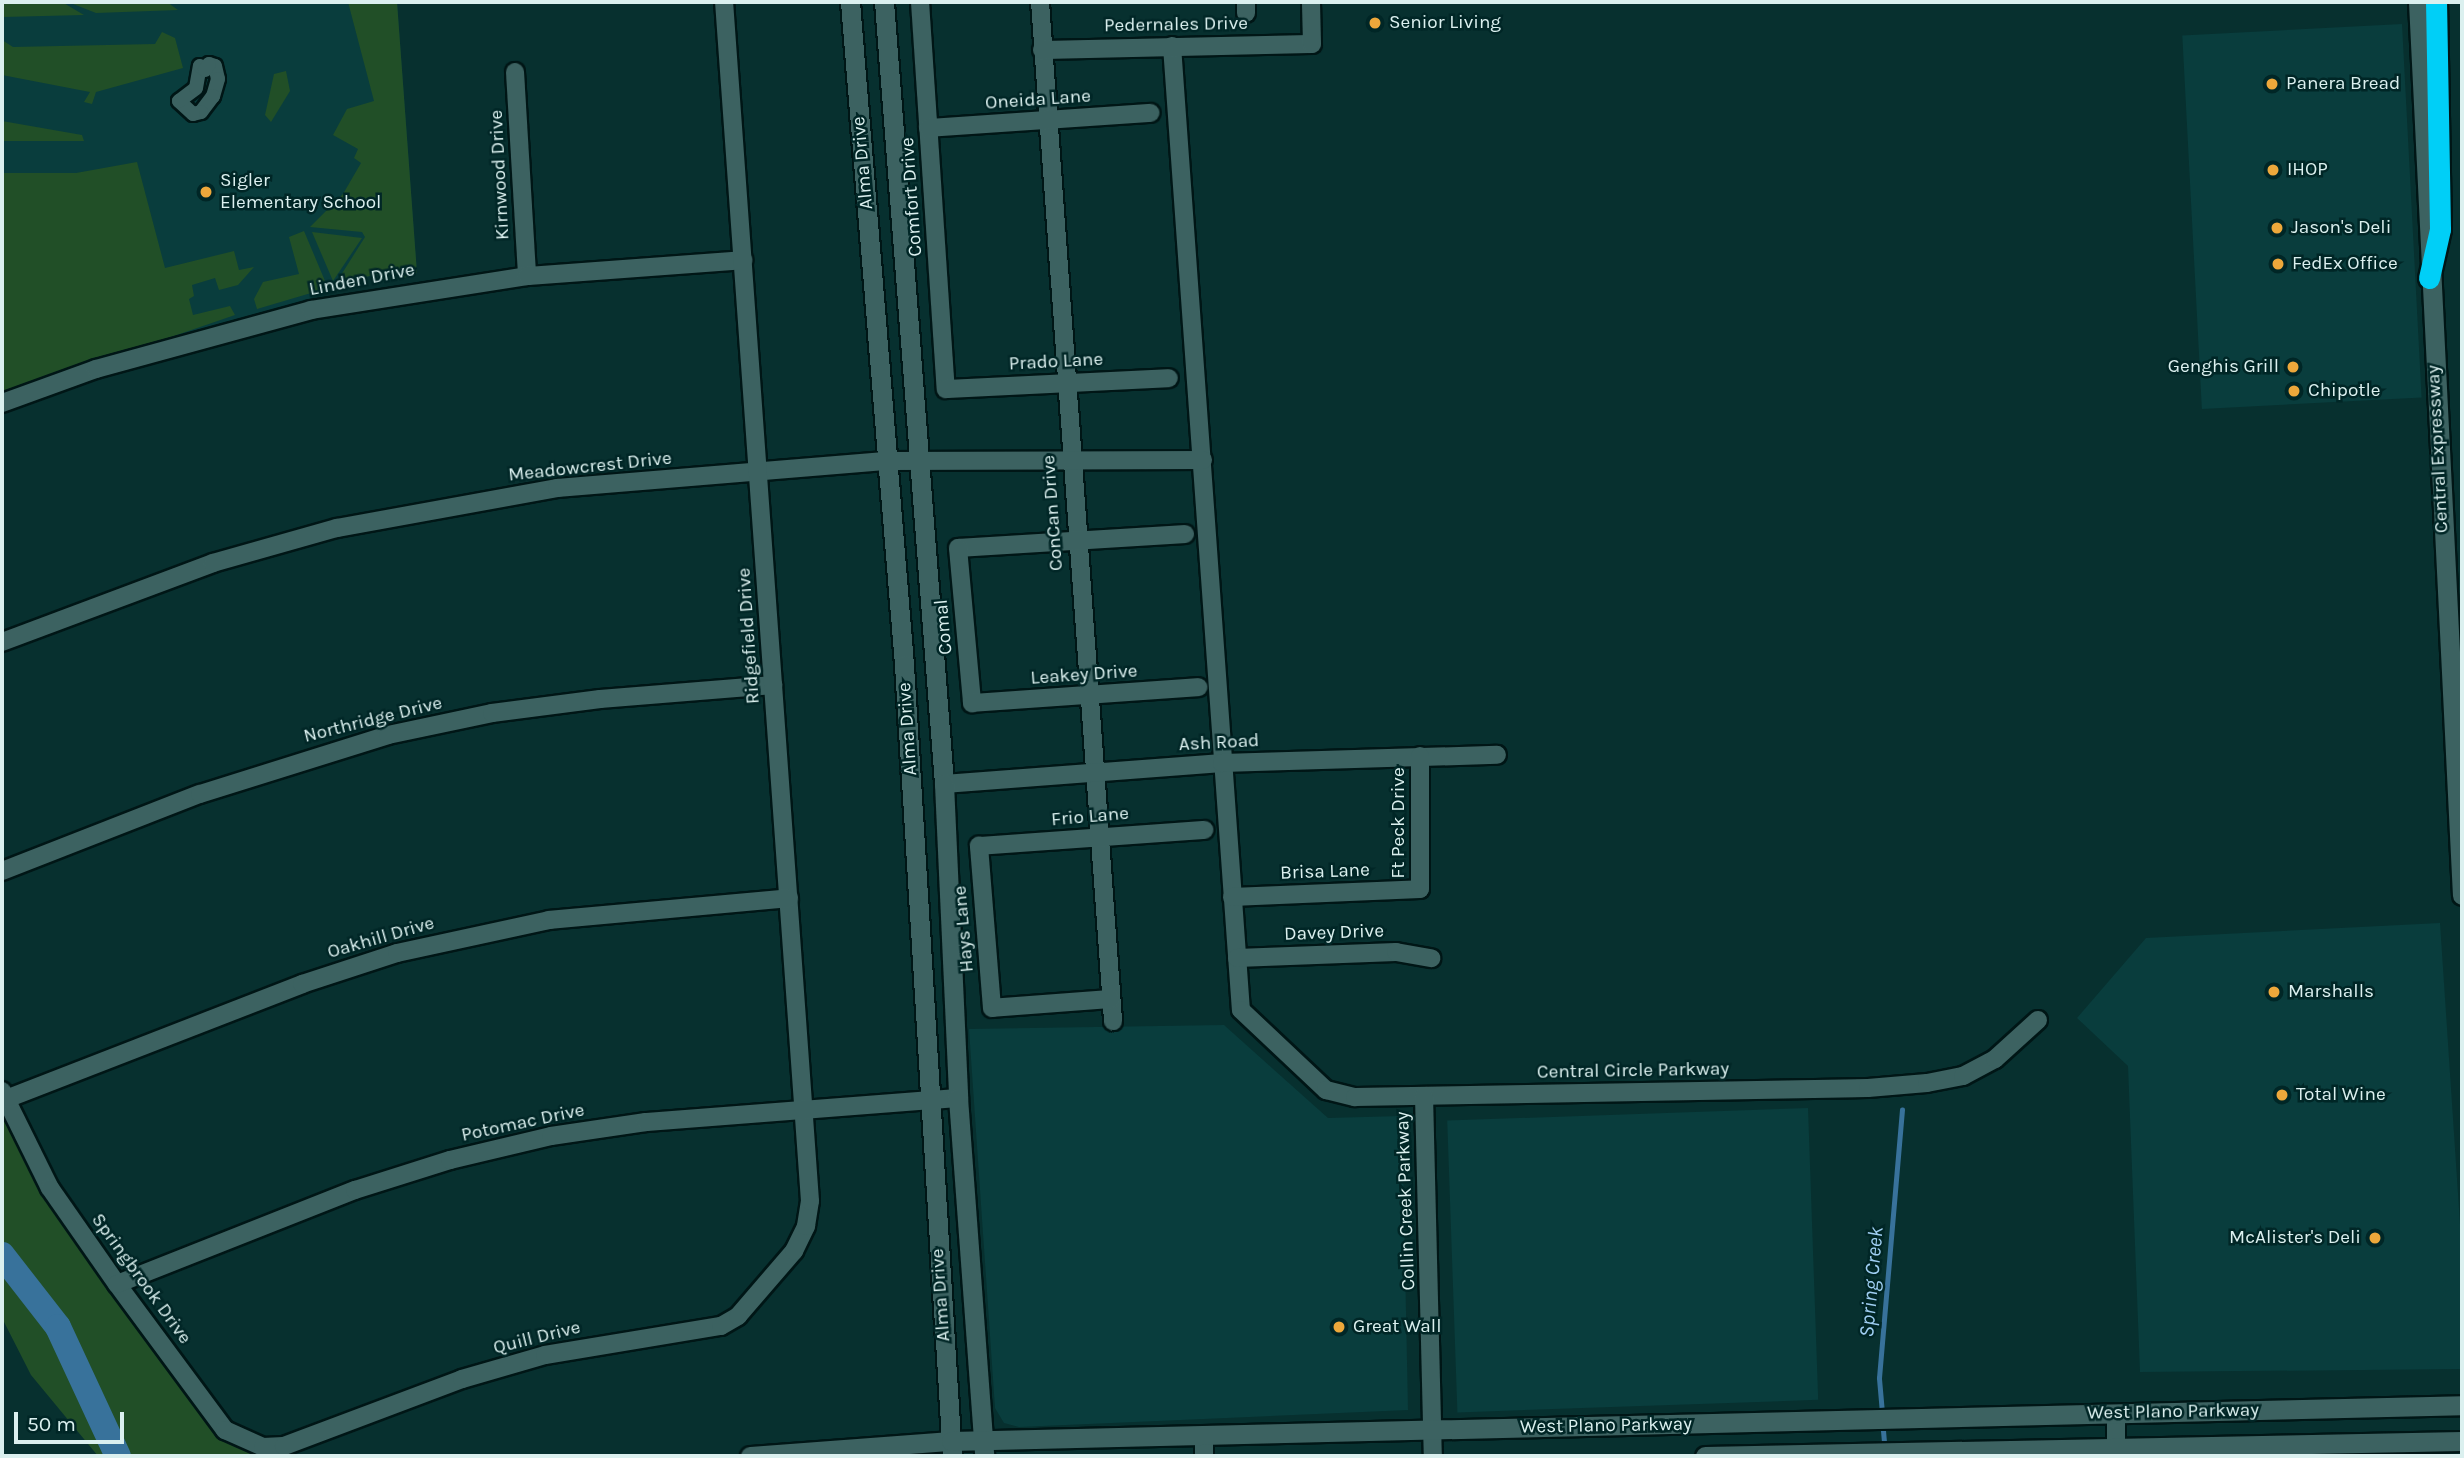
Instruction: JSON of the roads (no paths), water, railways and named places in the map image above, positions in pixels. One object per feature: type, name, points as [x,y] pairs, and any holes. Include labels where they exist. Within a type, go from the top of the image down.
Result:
[{"type":"highway","points":[[2429,278],[2440,229],[2436,2]]},
{"type":"main road","name":"Alma Drive","points":[[850,2],[912,788],[928,1102],[952,1449]]},
{"type":"main road","name":"Alma Drive","points":[[884,2],[944,784],[958,1098],[984,1448]]},
{"type":"main road","name":"Central Expressway","points":[[2418,2],[2429,278],[2462,895]]},
{"type":"main road","name":"West Plano Parkway","points":[[750,1456],[984,1448],[1204,1435],[2462,1405]]},
{"type":"main road","points":[[1794,1421],[1796,1454]]},
{"type":"main road","name":"West Plano Parkway","points":[[1705,1456],[2116,1451],[2462,1441]]},
{"type":"street","name":"Ridgefield Drive","points":[[724,2],[810,1201],[806,1226],[786,1263]]},
{"type":"street","name":"Comfort Drive","points":[[920,2],[946,389]]},
{"type":"street","name":"ConCan Drive","points":[[1040,2],[1070,459],[1113,1021]]},
{"type":"street","name":"Pedernales Drive","points":[[1042,50],[1312,44],[1311,2]]},
{"type":"street","points":[[1172,46],[1237,958]]},
{"type":"street","name":"Kirnwood Drive","points":[[515,72],[527,276]]},
{"type":"street","name":"Oneida Lane","points":[[928,128],[1150,113]]},
{"type":"street","name":"Linden Drive","points":[[2,403],[96,369],[311,310],[527,276],[743,260]]},
{"type":"street","name":"Prado Lane","points":[[946,389],[1169,378]]},
{"type":"street","name":"Meadowcrest Drive","points":[[2,642],[213,563],[337,528],[557,488],[888,461],[1203,460]]},
{"type":"street","points":[[1076,540],[1185,534]]},
{"type":"street","name":"Comal","points":[[972,703],[958,548],[1076,540]]},
{"type":"street","name":"Northridge Drive","points":[[2,872],[200,794],[388,735],[573,702],[773,685]]},
{"type":"street","name":"Leakey Drive","points":[[972,703],[1198,687]]},
{"type":"street","name":"Ash Road","points":[[944,784],[1222,763],[1497,755]]},
{"type":"street","name":"Ft Peck Drive","points":[[1420,756],[1420,889]]},
{"type":"street","name":"Frio Lane","points":[[979,846],[1204,830]]},
{"type":"street","name":"Hays Lane","points":[[979,846],[992,1008],[1111,999]]},
{"type":"street","name":"Brisa Lane","points":[[1232,897],[1420,889]]},
{"type":"street","name":"Oakhill Drive","points":[[4,1095],[302,984],[397,953],[549,920],[789,898]]},
{"type":"street","name":"Davey Drive","points":[[1237,958],[1396,952],[1431,958]]},
{"type":"street","name":"Central Circle Parkway","points":[[1237,958],[1241,1010],[1326,1090],[1355,1097],[1858,1088],[1927,1083],[1963,1076],[1995,1059],[2038,1020]]},
{"type":"street","name":"Springbrook Drive","points":[[4,1095],[50,1188],[225,1430],[263,1447],[284,1446]]},
{"type":"street","name":"Collin Creek Parkway","points":[[1424,1096],[1433,1456]]},
{"type":"street","name":"Potomac Drive","points":[[117,1284],[355,1190],[450,1160],[551,1136],[646,1122],[958,1098]]},
{"type":"street","name":"Quill Drive","points":[[284,1446],[462,1379],[545,1355],[721,1326],[738,1316],[786,1263]]},
{"type":"street","points":[[2116,1414],[2116,1451]]},
{"type":"street","points":[[1204,1435],[1204,1456]]},
{"type":"waterway","name":"Spring Creek","points":[[1882,1413],[1879,1378],[1902,1110]]},
{"type":"waterway","points":[[2,1255],[58,1327],[118,1456]]},
{"type":"waterway","name":"Spring Creek","points":[[1883,1425],[1885,1448]]},
{"type":"place","name":"Senior Living","points":[[1375,23]]},
{"type":"place","name":"Panera Bread","points":[[2272,84]]},
{"type":"place","name":"IHOP","points":[[2273,170]]},
{"type":"place","name":"Sigler Elementary School","points":[[206,192]]},
{"type":"place","name":"Jason's Deli","points":[[2277,228]]},
{"type":"place","name":"FedEx Office","points":[[2278,264]]},
{"type":"place","name":"Genghis Grill","points":[[2293,367]]},
{"type":"place","name":"Chipotle","points":[[2294,391]]},
{"type":"place","name":"Marshalls","points":[[2274,992]]},
{"type":"place","name":"Total Wine","points":[[2282,1095]]},
{"type":"place","name":"McAlister's Deli","points":[[2375,1238]]},
{"type":"place","name":"Great Wall","points":[[1339,1327]]}]
